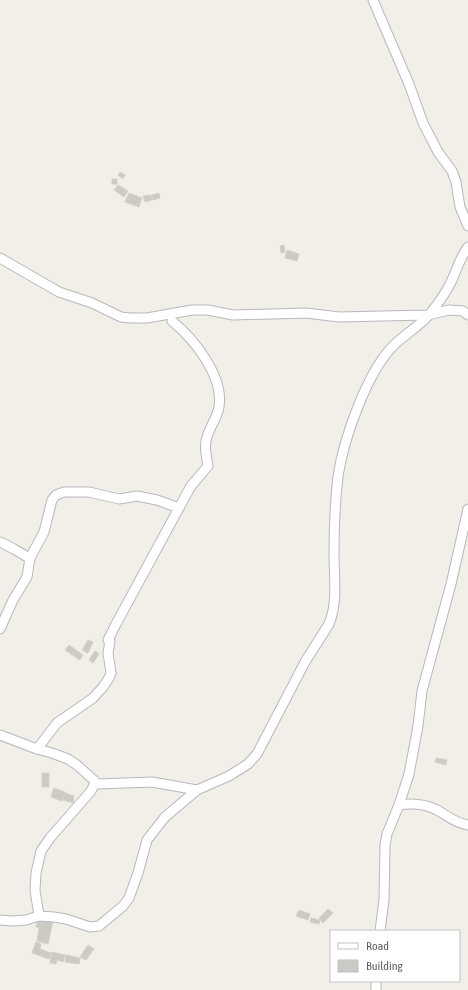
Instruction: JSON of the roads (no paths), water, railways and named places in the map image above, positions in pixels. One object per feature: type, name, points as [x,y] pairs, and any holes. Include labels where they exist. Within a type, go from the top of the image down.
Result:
[{"type":"street","points":[[373,0],[409,84],[423,123],[438,152],[452,171],[456,182],[460,208],[468,226]]},
{"type":"street","points":[[0,920],[26,920],[38,916],[66,919],[94,927],[98,926],[111,917],[129,898],[138,873],[145,846],[150,835],[165,816],[197,790],[229,776],[248,764],[257,754],[304,662],[329,624],[333,612],[335,506],[338,474],[359,402],[381,361],[395,344],[428,316],[450,284],[464,252],[468,247]]},
{"type":"street","points":[[0,258],[59,292],[92,304],[121,317],[147,318],[192,310],[208,310],[242,315],[306,314],[352,317],[428,316],[449,310],[463,311],[468,315]]},
{"type":"street","points":[[37,749],[57,723],[96,695],[109,678],[111,670],[108,653],[110,642],[108,640],[129,596],[191,486],[208,466],[205,442],[219,406],[217,384],[212,370],[192,340],[172,321]]},
{"type":"street","points":[[0,630],[13,600],[26,577],[30,559],[44,532],[52,500],[56,495],[61,492],[90,492],[119,499],[137,496],[157,500],[179,508]]},
{"type":"street","points":[[380,930],[385,888],[385,845],[387,834],[399,805],[412,760],[423,683],[451,584],[468,509]]},
{"type":"street","points":[[0,542],[30,559]]},
{"type":"street","points":[[0,735],[68,759],[77,765],[96,783],[152,782],[197,790]]},
{"type":"street","points":[[38,916],[35,890],[36,873],[41,851],[96,783]]},
{"type":"street","points":[[399,805],[411,803],[424,805],[435,809],[456,822],[468,824]]}]
